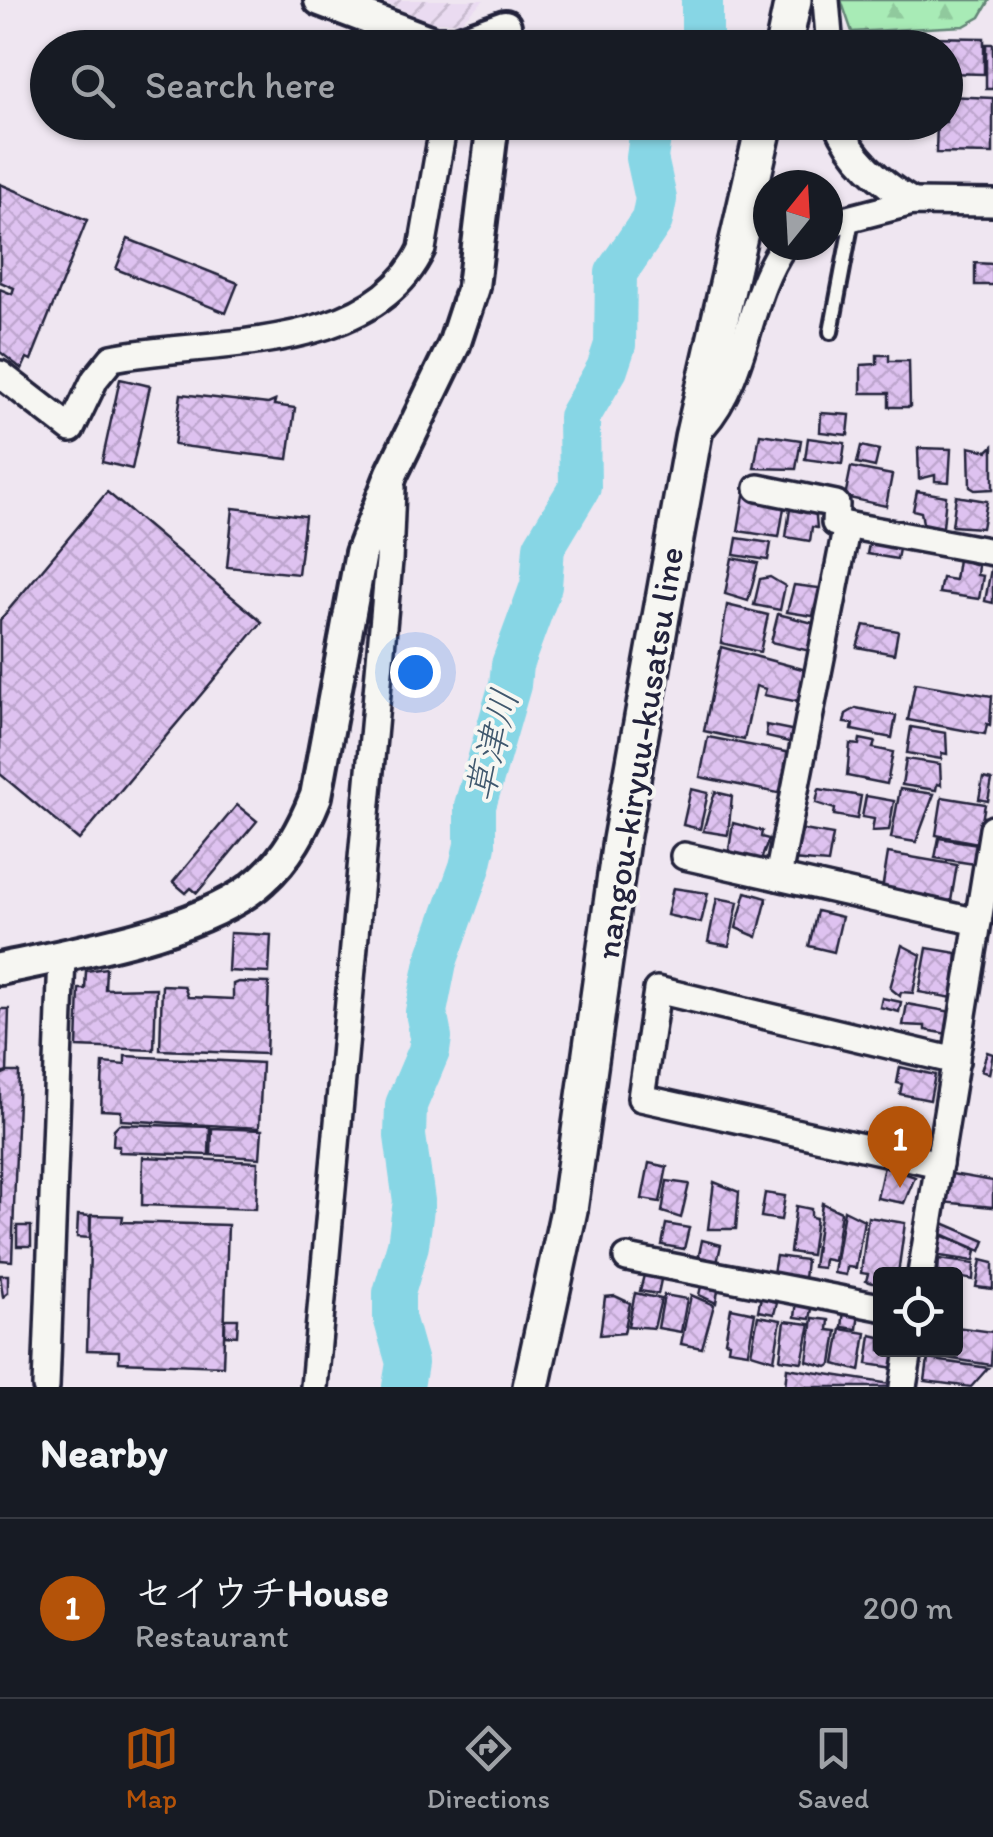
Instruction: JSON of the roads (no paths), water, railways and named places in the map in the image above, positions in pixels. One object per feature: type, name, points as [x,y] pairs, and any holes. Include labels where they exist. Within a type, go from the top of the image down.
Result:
[{"type":"main road","points":[[786,30],[794,0]]},
{"type":"main road","name":"nangou-kiryuu-kusatsu line","points":[[532,1387],[569,1210],[621,840],[693,438],[761,140]]},
{"type":"street","points":[[320,0],[391,30]]},
{"type":"street","points":[[826,0],[828,30]]},
{"type":"street","points":[[0,374],[71,429],[95,379],[112,358],[316,330],[352,313],[395,288],[418,259],[441,140]]},
{"type":"street","points":[[0,970],[197,919],[260,882],[302,831],[320,778],[361,554],[392,472],[454,344],[473,287],[491,140]]},
{"type":"street","points":[[847,140],[884,185],[912,202]]},
{"type":"street","points":[[843,221],[912,202],[993,203]]},
{"type":"street","points":[[693,438],[712,416],[738,362],[773,260]]},
{"type":"street","points":[[314,1387],[389,561],[392,472]]},
{"type":"street","points":[[758,488],[836,504],[835,523],[993,552]]},
{"type":"street","points":[[778,878],[847,526]]},
{"type":"street","points":[[922,1267],[993,829]]},
{"type":"street","points":[[684,856],[978,922]]},
{"type":"street","points":[[46,1387],[62,956]]},
{"type":"street","points":[[939,1164],[641,1098],[657,990],[956,1061]]},
{"type":"street","points":[[627,1258],[873,1306]]},
{"type":"street","points":[[903,1387],[908,1357]]},
{"type":"lane","points":[[831,332],[837,260]]},
{"type":"waterway","name":"草津川","points":[[702,0],[702,30]]},
{"type":"waterway","name":"草津川","points":[[403,1387],[407,1363],[394,1317],[394,1293],[408,1245],[414,1201],[405,1136],[406,1105],[429,1051],[431,1037],[426,1012],[436,962],[470,867],[475,845],[475,806],[510,685],[512,665],[541,586],[544,547],[580,487],[579,417],[607,369],[615,345],[616,273],[652,220],[656,199],[647,158],[650,140]]},
{"type":"place","name":"セイウチHouse","points":[[900,1188]]}]
